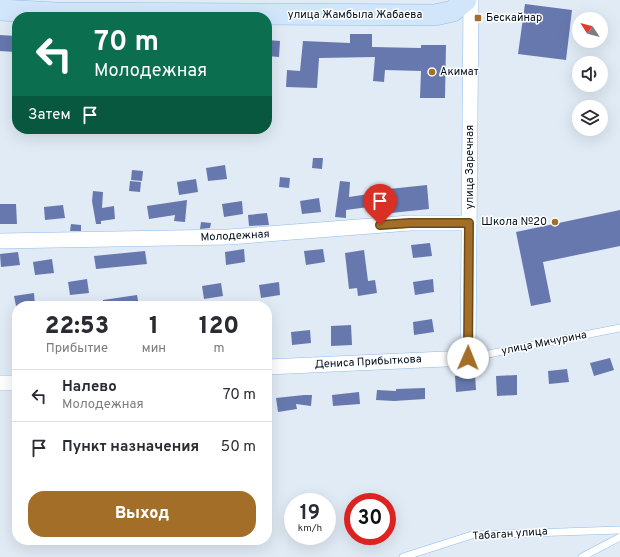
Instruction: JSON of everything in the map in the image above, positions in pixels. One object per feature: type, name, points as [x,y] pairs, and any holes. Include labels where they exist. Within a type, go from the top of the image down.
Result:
[{"type":"street","name":"улица Жамбыла Жабаева","points":[[272,14],[435,15],[453,12],[466,0]]},
{"type":"street","name":"улица Заречная","points":[[468,358],[471,0]]},
{"type":"street","name":"улица Жамбыла Жабаева","points":[[0,10],[43,12]]},
{"type":"street","name":"Молодежная","points":[[0,241],[229,237],[410,223],[469,223]]},
{"type":"street","name":"Дениса Прибыткова","points":[[272,367],[468,358]]},
{"type":"street","points":[[0,383],[12,383]]},
{"type":"lane","name":"улица Мичурина","points":[[468,358],[620,328]]},
{"type":"lane","name":"Табаган улица","points":[[403,557],[472,535],[620,530]]},
{"type":"lane","points":[[582,557],[620,537]]},
{"type":"building","points":[[525,4],[572,10],[566,60],[518,54]]},
{"type":"building","points":[[350,34],[372,34],[372,47],[421,48],[421,45],[446,45],[445,98],[420,98],[421,71],[385,70],[384,82],[373,81],[375,57],[319,58],[317,88],[286,87],[287,70],[300,71],[303,41],[350,43]]},
{"type":"building","points":[[0,35],[12,36],[12,52],[0,51]]},
{"type":"building","points":[[272,40],[280,41],[279,57],[272,56]]},
{"type":"building","points":[[313,158],[323,158],[322,169],[312,168]]},
{"type":"building","points":[[225,165],[227,179],[208,181],[206,168]]},
{"type":"building","points":[[132,170],[143,171],[142,181],[131,180]]},
{"type":"building","points":[[280,177],[290,178],[289,188],[279,187]]},
{"type":"building","points":[[196,179],[198,192],[179,195],[177,182]]},
{"type":"building","points":[[130,181],[141,182],[140,192],[129,191]]},
{"type":"building","points":[[340,181],[350,182],[349,197],[389,191],[389,189],[427,185],[429,209],[391,213],[391,204],[346,210],[346,218],[335,217]]},
{"type":"building","points":[[93,191],[103,192],[102,208],[114,206],[115,219],[101,221],[101,224],[96,224],[92,201]]},
{"type":"building","points":[[319,198],[321,212],[302,214],[300,201]]},
{"type":"building","points":[[187,200],[185,222],[174,221],[175,215],[149,219],[147,206]]},
{"type":"building","points":[[242,201],[243,214],[224,217],[222,204]]},
{"type":"building","points":[[0,204],[16,204],[17,224],[0,224]]},
{"type":"building","points":[[63,205],[65,218],[45,220],[44,207]]},
{"type":"building","points":[[620,210],[620,246],[543,262],[551,302],[531,306],[516,232]]},
{"type":"building","points":[[267,213],[269,225],[249,226],[248,215]]},
{"type":"building","points":[[201,222],[211,223],[210,228],[200,229]]},
{"type":"building","points":[[71,224],[81,225],[81,231],[70,231]]},
{"type":"building","points":[[430,243],[432,256],[413,258],[411,245]]},
{"type":"building","points":[[244,249],[245,262],[226,265],[225,252]]},
{"type":"building","points":[[323,249],[325,262],[306,265],[304,251]]},
{"type":"building","points":[[364,250],[368,281],[375,280],[377,293],[358,296],[357,288],[349,289],[345,253]]},
{"type":"building","points":[[145,251],[147,264],[96,269],[94,256]]},
{"type":"building","points":[[18,252],[20,265],[1,267],[0,254]]},
{"type":"building","points":[[52,259],[54,273],[35,275],[33,262]]},
{"type":"building","points":[[87,279],[89,293],[70,295],[68,282]]},
{"type":"building","points":[[433,279],[434,292],[415,295],[413,282]]},
{"type":"building","points":[[279,282],[280,295],[261,298],[259,285]]},
{"type":"building","points":[[221,283],[223,296],[204,299],[202,286]]},
{"type":"building","points":[[34,293],[35,301],[15,301],[14,296]]},
{"type":"building","points":[[137,295],[138,301],[103,301]]},
{"type":"building","points":[[432,319],[434,332],[414,335],[413,322]]},
{"type":"building","points":[[351,325],[352,345],[331,346],[331,326]]},
{"type":"building","points":[[310,330],[311,343],[292,345],[291,332]]},
{"type":"building","points":[[610,358],[614,370],[594,376],[590,363]]},
{"type":"building","points":[[567,369],[569,382],[549,384],[548,371]]},
{"type":"building","points":[[475,374],[476,390],[456,392],[455,376]]},
{"type":"building","points":[[517,375],[517,395],[497,396],[496,376]]},
{"type":"building","points":[[425,388],[425,399],[394,401],[376,400],[377,390],[396,391],[396,389]]},
{"type":"building","points":[[359,392],[360,404],[333,406],[332,395]]},
{"type":"building","points":[[312,395],[311,406],[296,404],[297,409],[278,412],[276,398]]},
{"type":"place","name":"Бескайнар","points":[[478,18]]},
{"type":"place","name":"Акимат","points":[[432,72]]},
{"type":"place","name":"Школа №20","points":[[555,222]]},
{"type":"route","points":[[380,225],[410,223],[469,223],[468,358]]}]
